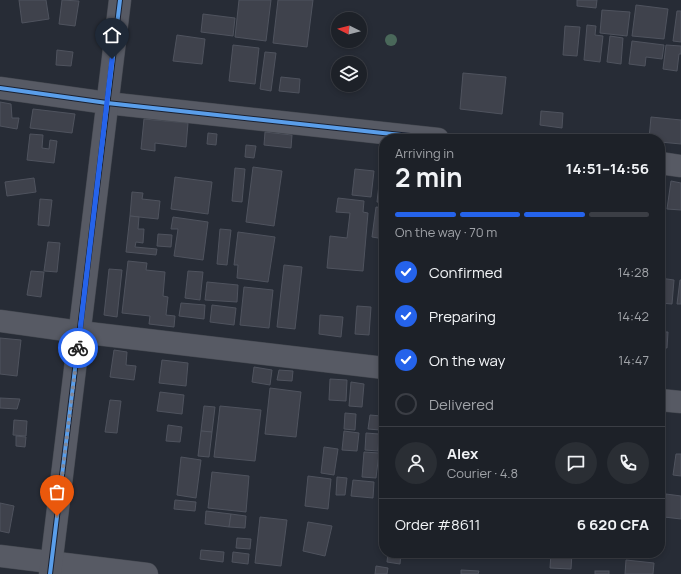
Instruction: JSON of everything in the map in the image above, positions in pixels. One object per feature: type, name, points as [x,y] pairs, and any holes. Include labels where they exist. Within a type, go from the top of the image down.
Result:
[{"type":"street","points":[[51,568],[120,0]]},
{"type":"street","points":[[0,88],[107,102],[393,134]]},
{"type":"street","points":[[665,164],[681,166]]},
{"type":"street","points":[[0,321],[379,367]]},
{"type":"street","points":[[665,400],[681,402]]},
{"type":"street","points":[[0,556],[51,568],[147,574]]},
{"type":"building","points":[[19,0],[46,0],[49,19],[22,23]]},
{"type":"building","points":[[62,0],[79,1],[75,26],[59,24]]},
{"type":"building","points":[[239,0],[271,0],[266,41],[235,37]]},
{"type":"building","points":[[278,0],[313,0],[307,47],[273,43]]},
{"type":"building","points":[[577,0],[597,0],[596,8],[577,6]]},
{"type":"building","points":[[636,5],[668,9],[664,39],[632,36]]},
{"type":"building","points":[[602,10],[630,12],[627,36],[600,33]]},
{"type":"building","points":[[677,11],[681,11],[681,42],[673,41]]},
{"type":"building","points":[[203,14],[235,18],[233,36],[201,32]]},
{"type":"building","points":[[587,25],[596,26],[595,35],[603,36],[600,62],[584,60]]},
{"type":"building","points":[[565,26],[580,27],[577,56],[563,55]]},
{"type":"building","points":[[177,35],[205,39],[202,64],[173,61]]},
{"type":"building","points":[[610,36],[623,38],[621,64],[607,62]]},
{"type":"building","points":[[632,41],[664,45],[662,59],[646,57],[645,66],[629,64]]},
{"type":"building","points":[[233,45],[259,48],[255,84],[229,81]]},
{"type":"building","points":[[666,45],[681,46],[681,54],[679,54],[677,71],[663,69]]},
{"type":"building","points":[[57,50],[73,52],[71,66],[56,65]]},
{"type":"building","points":[[265,52],[276,53],[271,91],[260,89]]},
{"type":"building","points":[[463,73],[506,77],[502,114],[460,109]]},
{"type":"building","points":[[281,77],[300,79],[299,93],[279,91]]},
{"type":"building","points":[[0,102],[11,104],[12,118],[19,118],[17,129],[0,126]]},
{"type":"building","points":[[33,109],[75,114],[72,133],[30,128]]},
{"type":"building","points":[[541,111],[563,113],[562,128],[540,125]]},
{"type":"building","points":[[651,117],[681,120],[681,144],[665,142],[665,134],[649,134]]},
{"type":"building","points":[[144,119],[188,123],[186,147],[155,143],[155,151],[141,149]]},
{"type":"building","points":[[265,132],[292,135],[291,148],[264,145]]},
{"type":"building","points":[[208,133],[217,134],[216,145],[207,144]]},
{"type":"building","points":[[30,134],[43,135],[42,148],[49,149],[50,140],[57,141],[54,163],[27,160]]},
{"type":"building","points":[[246,145],[256,146],[254,158],[245,157]]},
{"type":"building","points":[[253,167],[282,171],[274,226],[246,222]]},
{"type":"building","points":[[235,168],[245,169],[242,202],[232,201]]},
{"type":"building","points":[[355,169],[374,171],[371,197],[352,195]]},
{"type":"building","points":[[175,177],[212,182],[208,214],[171,209]]},
{"type":"building","points":[[34,178],[36,192],[7,196],[5,182]]},
{"type":"building","points":[[671,181],[681,183],[681,210],[667,209]]},
{"type":"building","points":[[379,184],[379,202],[377,202]]},
{"type":"building","points":[[132,192],[143,193],[142,199],[160,201],[158,219],[130,216]]},
{"type":"building","points":[[338,198],[364,201],[363,212],[368,213],[363,271],[327,268],[330,236],[347,238],[350,213],[336,212]]},
{"type":"building","points":[[40,199],[52,200],[49,226],[38,225]]},
{"type":"building","points":[[376,207],[379,207],[379,238],[372,237]]},
{"type":"building","points":[[130,216],[139,217],[138,229],[144,229],[143,243],[136,242],[135,247],[157,249],[156,255],[126,252]]},
{"type":"building","points":[[173,217],[208,222],[203,260],[174,256],[178,229],[171,229]]},
{"type":"building","points":[[220,229],[231,230],[227,265],[217,264]]},
{"type":"building","points":[[238,232],[275,237],[268,282],[237,278],[238,265],[234,265]]},
{"type":"building","points":[[158,234],[172,235],[171,247],[157,246]]},
{"type":"building","points":[[48,242],[60,243],[57,272],[44,271]]},
{"type":"building","points":[[128,261],[147,263],[146,270],[165,272],[163,296],[168,297],[166,315],[175,316],[174,327],[149,324],[150,316],[122,313]]},
{"type":"building","points":[[284,265],[302,267],[295,329],[277,327]]},
{"type":"building","points":[[109,269],[122,270],[117,317],[104,315]]},
{"type":"building","points":[[31,271],[44,272],[41,297],[27,295]]},
{"type":"building","points":[[188,271],[203,272],[200,300],[185,298]]},
{"type":"building","points":[[665,279],[674,280],[672,304],[665,303]]},
{"type":"building","points":[[680,280],[681,304],[677,304]]},
{"type":"building","points":[[207,282],[238,285],[237,302],[205,300]]},
{"type":"building","points":[[244,287],[273,290],[269,328],[240,325]]},
{"type":"building","points":[[181,303],[205,305],[204,319],[179,316]]},
{"type":"building","points":[[212,305],[236,308],[234,325],[210,322]]},
{"type":"building","points":[[357,306],[371,307],[369,335],[355,334]]},
{"type":"building","points":[[320,315],[343,317],[341,337],[319,334]]},
{"type":"building","points":[[665,332],[668,332],[667,348],[665,348]]},
{"type":"building","points":[[0,338],[21,340],[17,376],[0,374]]},
{"type":"building","points":[[114,350],[127,352],[126,365],[136,366],[134,380],[110,377]]},
{"type":"building","points":[[162,360],[188,363],[186,386],[159,383]]},
{"type":"building","points":[[254,367],[272,370],[270,385],[252,382]]},
{"type":"building","points":[[279,370],[293,371],[292,381],[277,380]]},
{"type":"building","points":[[330,379],[347,380],[346,401],[329,400]]},
{"type":"building","points":[[351,382],[364,384],[362,407],[349,406]]},
{"type":"building","points":[[270,388],[301,392],[296,437],[265,434]]},
{"type":"building","points":[[160,392],[184,395],[182,414],[157,411]]},
{"type":"building","points":[[0,398],[20,399],[17,409],[0,408]]},
{"type":"building","points":[[110,400],[121,401],[117,433],[105,432]]},
{"type":"building","points":[[204,406],[215,407],[212,432],[201,431]]},
{"type":"building","points":[[220,406],[261,410],[255,461],[214,457]]},
{"type":"building","points":[[345,413],[356,414],[355,430],[344,429]]},
{"type":"building","points":[[370,415],[379,416],[379,430],[368,429]]},
{"type":"building","points":[[14,420],[27,421],[26,436],[13,435]]},
{"type":"building","points":[[168,425],[182,427],[180,442],[166,441]]},
{"type":"building","points":[[201,431],[212,432],[209,457],[198,456]]},
{"type":"building","points":[[344,431],[359,433],[357,451],[342,450]]},
{"type":"building","points":[[366,433],[379,434],[378,451],[365,450]]},
{"type":"building","points":[[16,436],[26,437],[25,447],[16,446]]},
{"type":"building","points":[[324,447],[338,449],[334,475],[321,473]]},
{"type":"building","points":[[364,452],[379,453],[376,478],[362,477]]},
{"type":"building","points":[[676,454],[681,454],[681,476],[673,475]]},
{"type":"building","points":[[181,457],[201,460],[196,498],[177,495]]},
{"type":"building","points":[[212,472],[249,476],[246,512],[208,508]]},
{"type":"building","points":[[308,476],[331,479],[328,509],[305,506]]},
{"type":"building","points":[[337,477],[347,478],[345,495],[336,495]]},
{"type":"building","points":[[353,480],[374,482],[373,498],[351,496]]},
{"type":"building","points":[[666,494],[681,496],[681,519],[665,517]]},
{"type":"building","points":[[175,500],[196,502],[195,511],[174,509]]},
{"type":"building","points":[[0,503],[14,506],[9,533],[0,531]]},
{"type":"building","points":[[206,511],[231,514],[229,527],[205,524]]},
{"type":"building","points":[[231,514],[246,516],[245,528],[229,527]]},
{"type":"building","points":[[260,517],[287,520],[281,566],[255,563]]},
{"type":"building","points":[[308,522],[332,526],[325,556],[303,551]]},
{"type":"building","points":[[237,538],[251,539],[250,549],[236,548]]},
{"type":"building","points":[[201,550],[224,552],[223,562],[200,559]]},
{"type":"building","points":[[233,552],[249,554],[248,564],[232,562]]},
{"type":"building","points":[[387,558],[401,558],[400,564],[387,562]]},
{"type":"building","points":[[551,558],[572,558],[571,569],[550,568]]},
{"type":"building","points":[[626,560],[654,563],[653,574],[625,574]]},
{"type":"building","points":[[376,566],[388,568],[387,574],[375,574]]},
{"type":"building","points":[[461,570],[479,571],[478,574],[461,574]]},
{"type":"building","points":[[595,571],[609,571],[609,574],[595,574]]},
{"type":"cycle path","points":[[50,574],[120,0]]},
{"type":"cycle path","points":[[0,88],[107,103],[392,134]]},
{"type":"way so far","points":[[57,516],[78,348]]},
{"type":"route","points":[[78,348],[112,59]]}]
